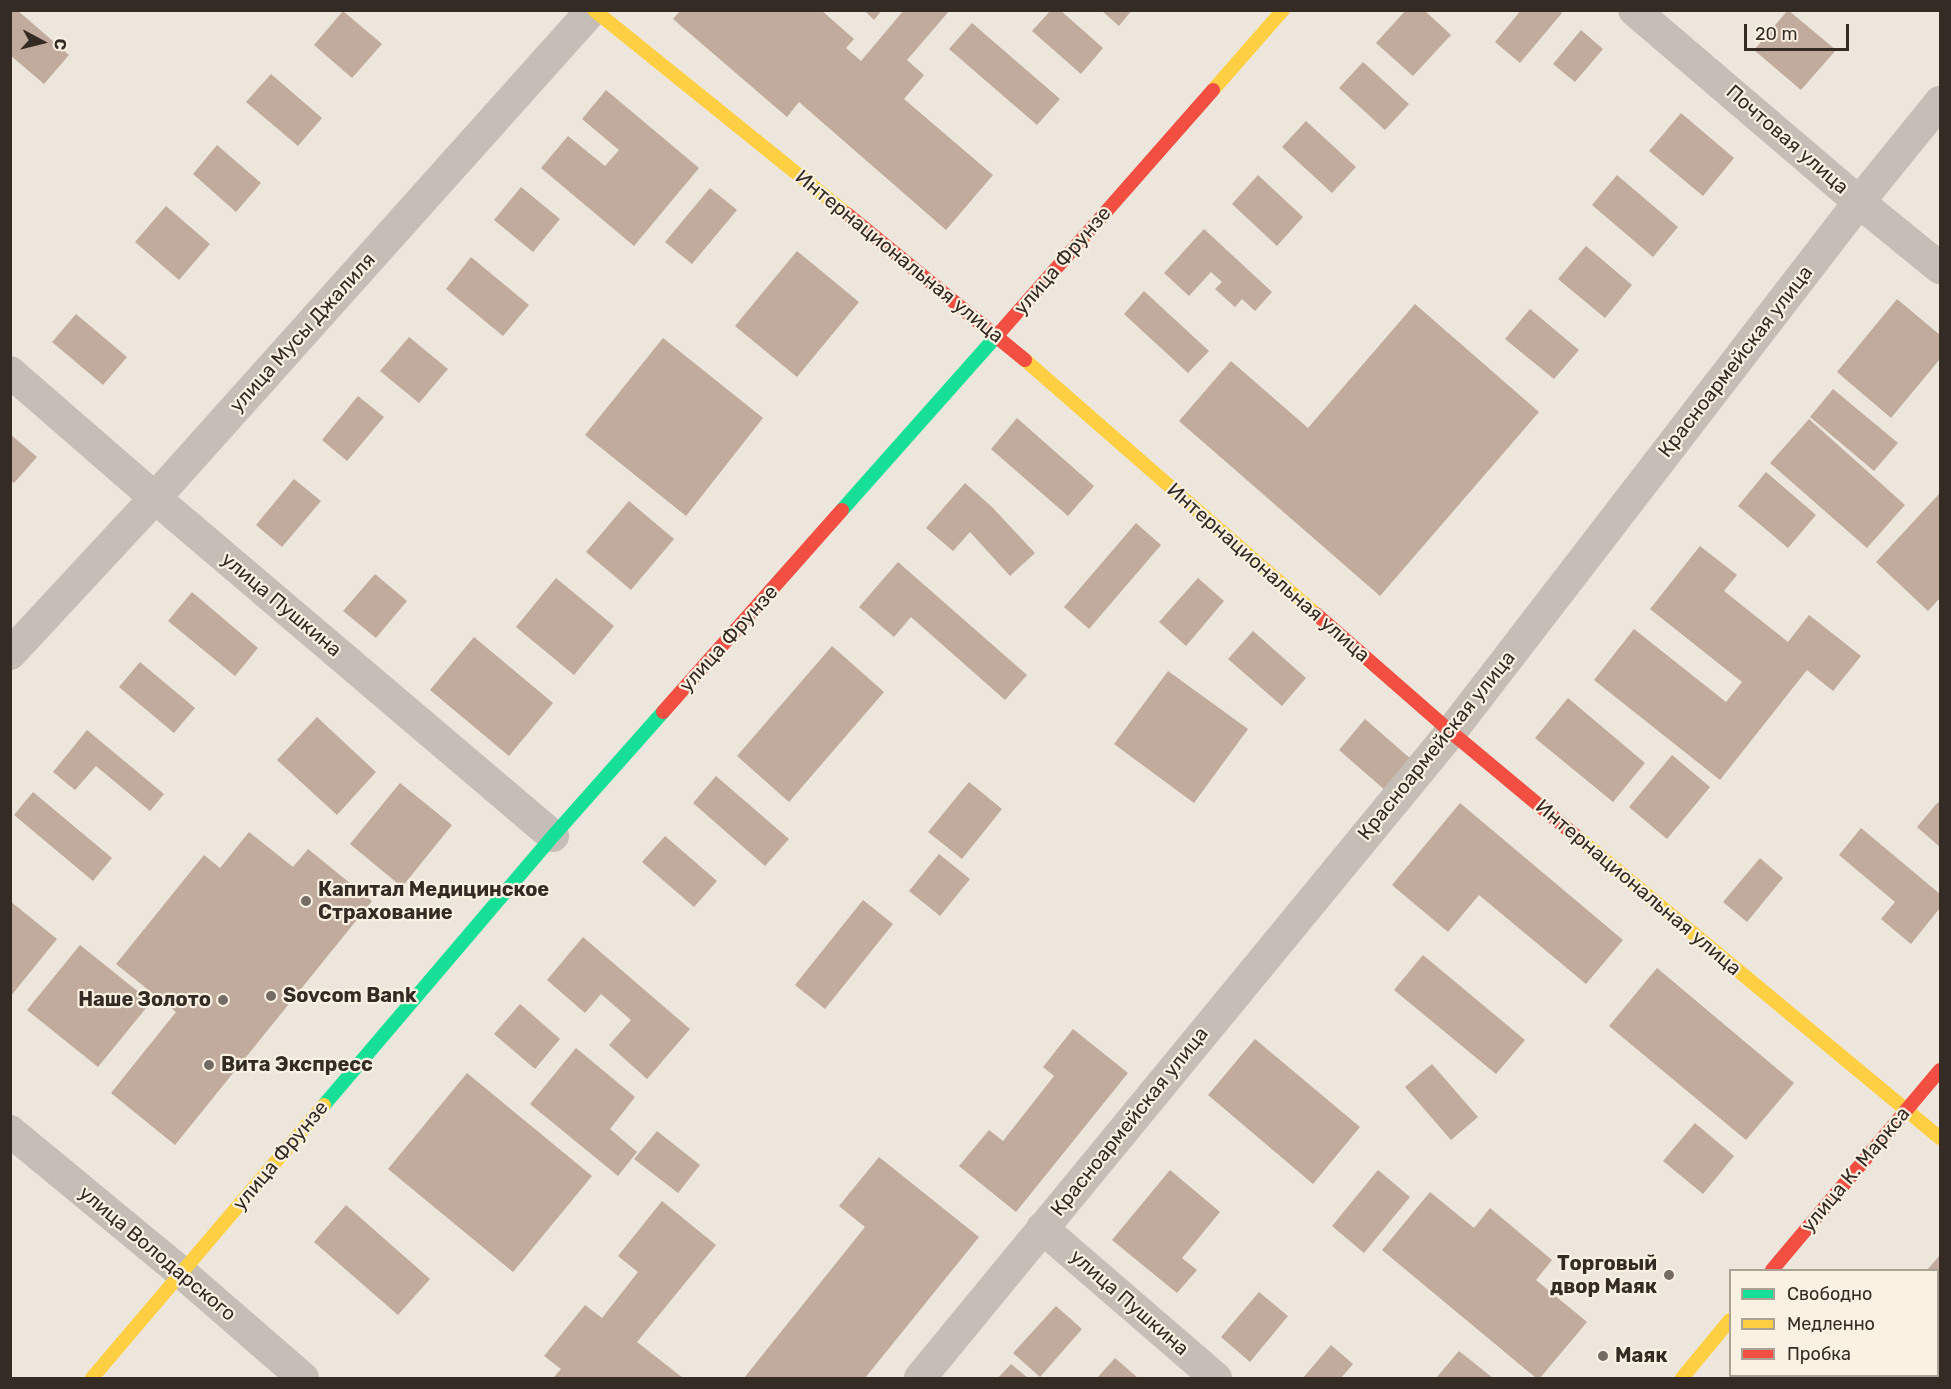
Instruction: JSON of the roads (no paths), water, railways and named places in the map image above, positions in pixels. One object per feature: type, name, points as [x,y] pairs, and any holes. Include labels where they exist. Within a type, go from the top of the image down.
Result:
[{"type":"street","name":"Интернациональная улица","points":[[593,10],[997,336],[1450,732],[1941,1138]]},
{"type":"street","name":"улица Мусы Джалиля","points":[[10,654],[155,498],[593,10]]},
{"type":"street","name":"улица Фрунзе","points":[[92,1378],[553,836],[1283,10]]},
{"type":"street","name":"Почтовая улица","points":[[1634,10],[1859,202],[1941,268]]},
{"type":"street","name":"Красноармейская улица","points":[[920,1378],[1450,732],[1859,202],[1941,102]]},
{"type":"street","name":"улица Пушкина","points":[[10,372],[553,836]]},
{"type":"street","name":"улица К. Маркса","points":[[1773,1269],[1941,1070]]},
{"type":"street","name":"улица Володарского","points":[[10,1131],[182,1273],[303,1378]]},
{"type":"street","name":"улица Пушкина","points":[[1042,1228],[1216,1378]]},
{"type":"street","points":[[1682,1378],[1729,1322]]},
{"type":"place","name":"Капитал Медицинское Страхование","points":[[306,901]]},
{"type":"place","name":"Sovcom Bank","points":[[271,996]]},
{"type":"place","name":"Наше Золото","points":[[223,1000]]},
{"type":"place","name":"Вита Экспресс","points":[[209,1065]]},
{"type":"place","name":"Торговый двор Маяк","points":[[1669,1275]]},
{"type":"place","name":"Маяк","points":[[1603,1356]]}]
